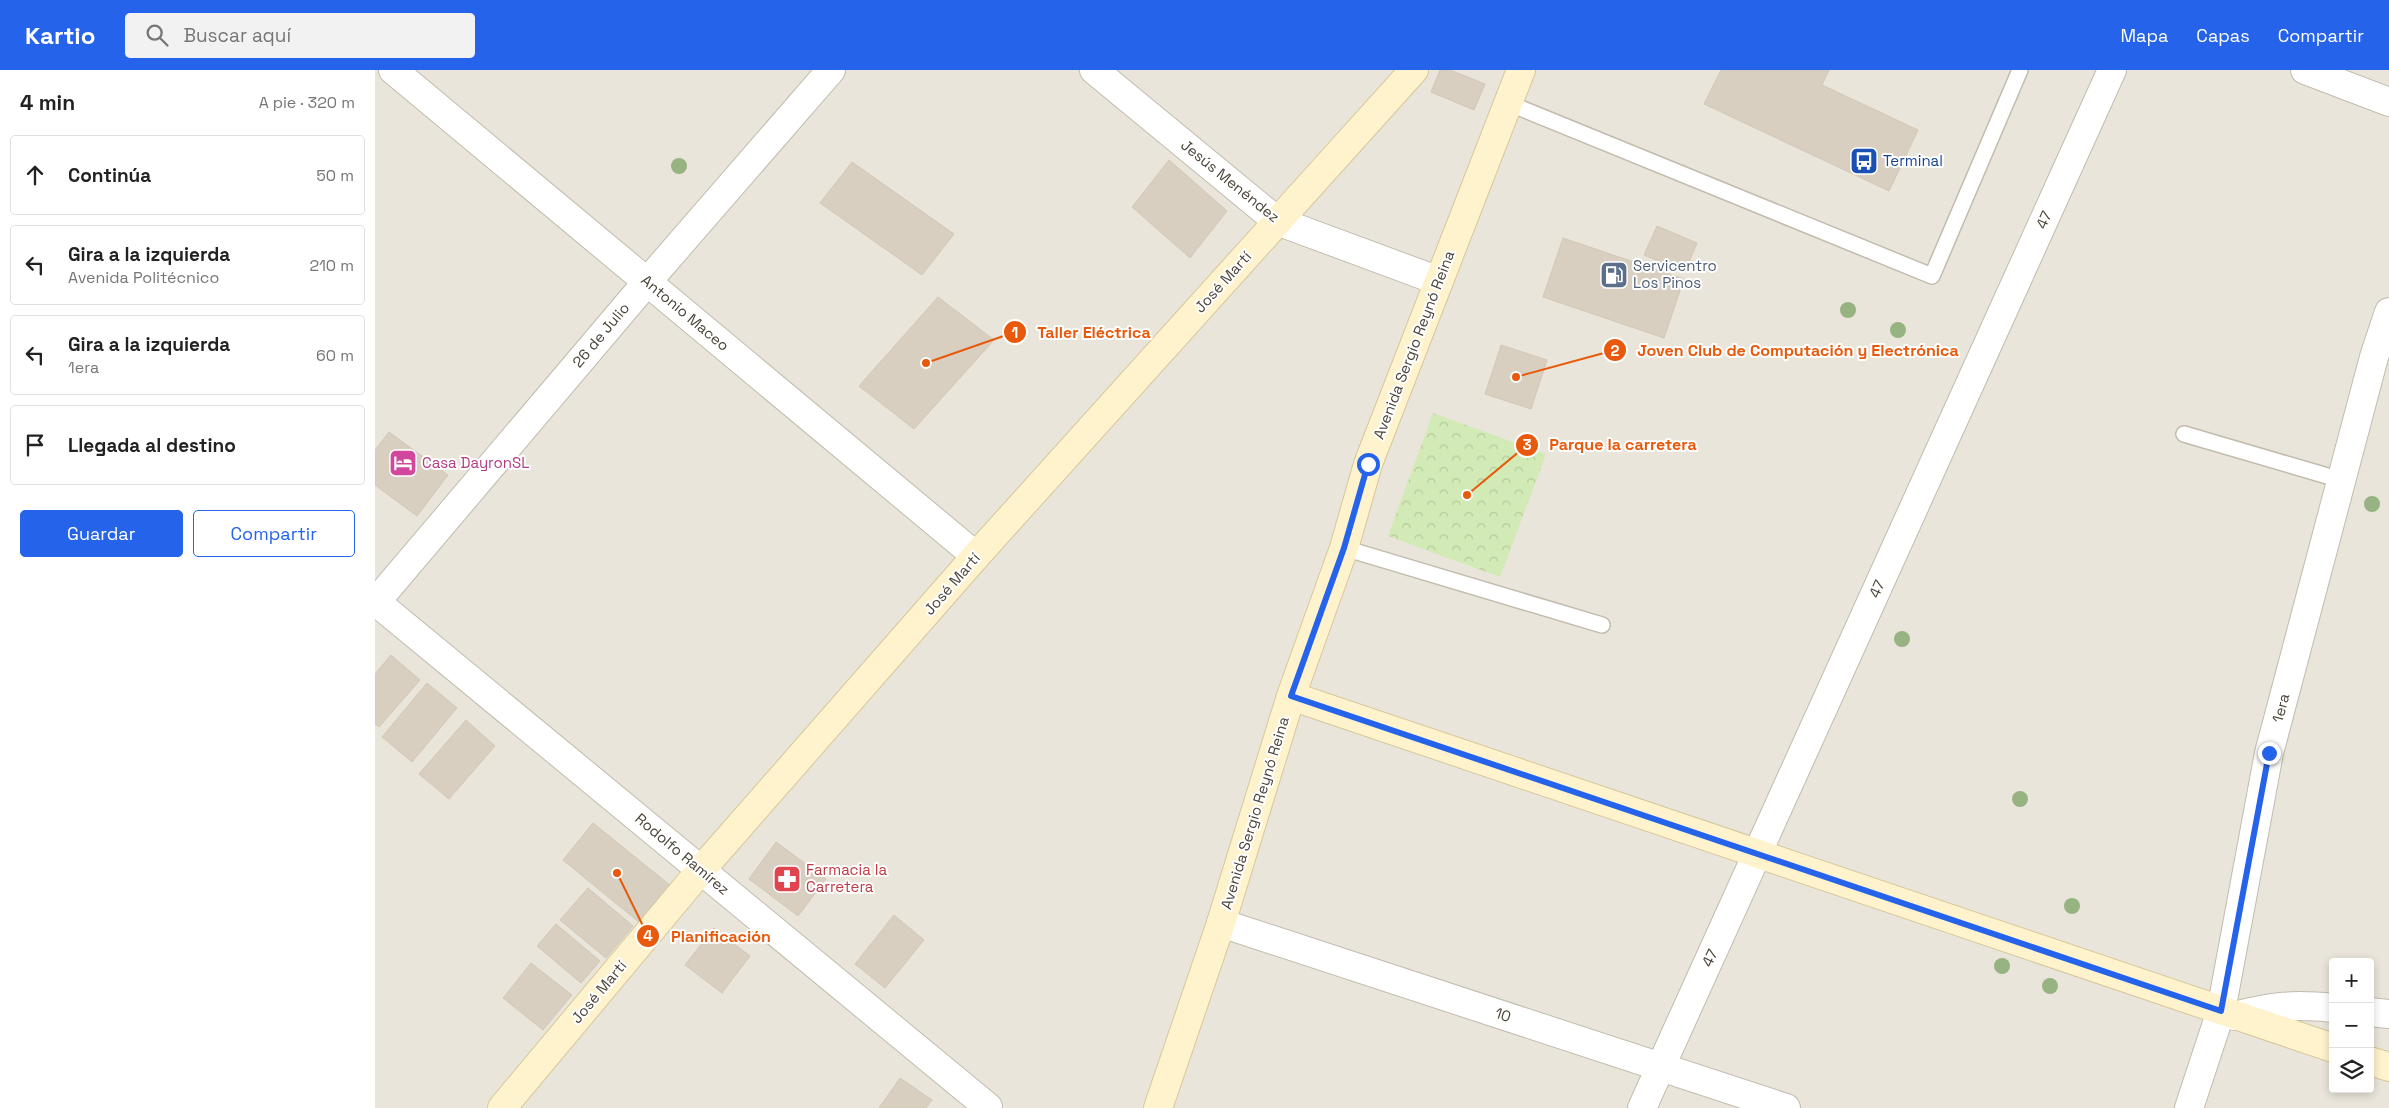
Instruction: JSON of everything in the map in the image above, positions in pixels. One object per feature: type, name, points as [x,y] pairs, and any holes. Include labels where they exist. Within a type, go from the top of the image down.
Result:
[{"type":"street","name":"Antonio Maceo","points":[[393,70],[977,556]]},
{"type":"street","name":"26 de Julio","points":[[375,602],[647,282],[831,70]]},
{"type":"street","name":"Jesús Menéndez","points":[[1094,70],[1277,221],[1439,281]]},
{"type":"street","name":"José Martí","points":[[502,1108],[701,870],[977,556],[1414,70]]},
{"type":"street","name":"Avenida Sergio Reynó Reina","points":[[1158,1108],[1221,922],[1291,696],[1344,548],[1368,464],[1521,70]]},
{"type":"street","name":"47","points":[[1642,1108],[2112,70]]},
{"type":"street","points":[[2305,70],[2353,78],[2389,102]]},
{"type":"street","name":"1era","points":[[2189,1108],[2228,1013],[2269,753],[2374,357],[2389,312]]},
{"type":"street","name":"Rodolfo Ramírez","points":[[375,602],[988,1106]]},
{"type":"street","points":[[1291,696],[2329,1047]]},
{"type":"street","name":"10","points":[[1221,922],[1786,1108]]},
{"type":"street","points":[[2228,1013],[2278,1006],[2298,1005],[2329,1008]]},
{"type":"street","points":[[2374,1012],[2389,1014]]},
{"type":"street","points":[[2374,1062],[2389,1067]]},
{"type":"lane","points":[[1508,103],[1932,276],[2019,70]]},
{"type":"lane","points":[[2184,434],[2341,480]]},
{"type":"lane","points":[[1344,548],[1602,625]]},
{"type":"shaded area","points":[[375,70],[2389,70],[2389,1108],[375,1108]]},
{"type":"green space","points":[[1433,413],[1546,454],[1500,577],[1388,536]]},
{"type":"building","points":[[1440,70],[1450,70],[1485,84],[1474,110],[1431,92]]},
{"type":"building","name":"Terminal","points":[[1721,70],[1829,70],[1822,85],[1918,130],[1889,191],[1704,104]]},
{"type":"building","points":[[1169,160],[1227,211],[1190,258],[1132,207]]},
{"type":"building","points":[[852,162],[954,234],[922,275],[820,203]]},
{"type":"building","points":[[1657,226],[1697,243],[1685,272],[1644,255]]},
{"type":"building","points":[[1563,238],[1684,279],[1664,338],[1543,297]]},
{"type":"building","points":[[938,297],[994,340],[914,429],[859,386]]},
{"type":"building","points":[[1501,345],[1547,360],[1531,409],[1485,394]]},
{"type":"building","name":"Casa DayronSL","points":[[389,432],[448,475],[417,516],[375,485],[375,450]]},
{"type":"building","points":[[391,655],[420,680],[379,727],[375,724],[375,674]]},
{"type":"building","points":[[427,683],[457,708],[412,762],[382,737]]},
{"type":"building","points":[[466,720],[495,746],[449,799],[419,774]]},
{"type":"building","points":[[593,823],[671,886],[640,923],[563,860]]},
{"type":"building","name":"Farmacia la Carretera","points":[[776,842],[826,879],[798,916],[749,879]]},
{"type":"building","points":[[588,888],[633,926],[606,958],[560,920]]},
{"type":"building","points":[[894,915],[924,940],[885,988],[855,964]]},
{"type":"building","points":[[556,924],[600,961],[581,983],[537,946]]},
{"type":"building","points":[[714,928],[750,956],[722,993],[685,965]]},
{"type":"building","points":[[531,963],[572,995],[543,1030],[503,998]]},
{"type":"building","points":[[900,1078],[932,1100],[926,1108],[879,1108]]},
{"type":"place","name":"Terminal","points":[[1864,161]]},
{"type":"place","name":"Servicentro Los Pinos","points":[[1614,275]]},
{"type":"place","name":"Taller Eléctrica","points":[[926,363]]},
{"type":"place","name":"Joven Club de Computación y Electrónica","points":[[1516,377]]},
{"type":"place","name":"Casa DayronSL","points":[[403,463]]},
{"type":"place","name":"Parque la carretera","points":[[1467,495]]},
{"type":"place","name":"Planificación","points":[[617,873]]},
{"type":"place","name":"Farmacia la Carretera","points":[[787,879]]},
{"type":"route","points":[[1368,464],[1344,548],[1291,696],[2221,1011],[2269,753]]}]
